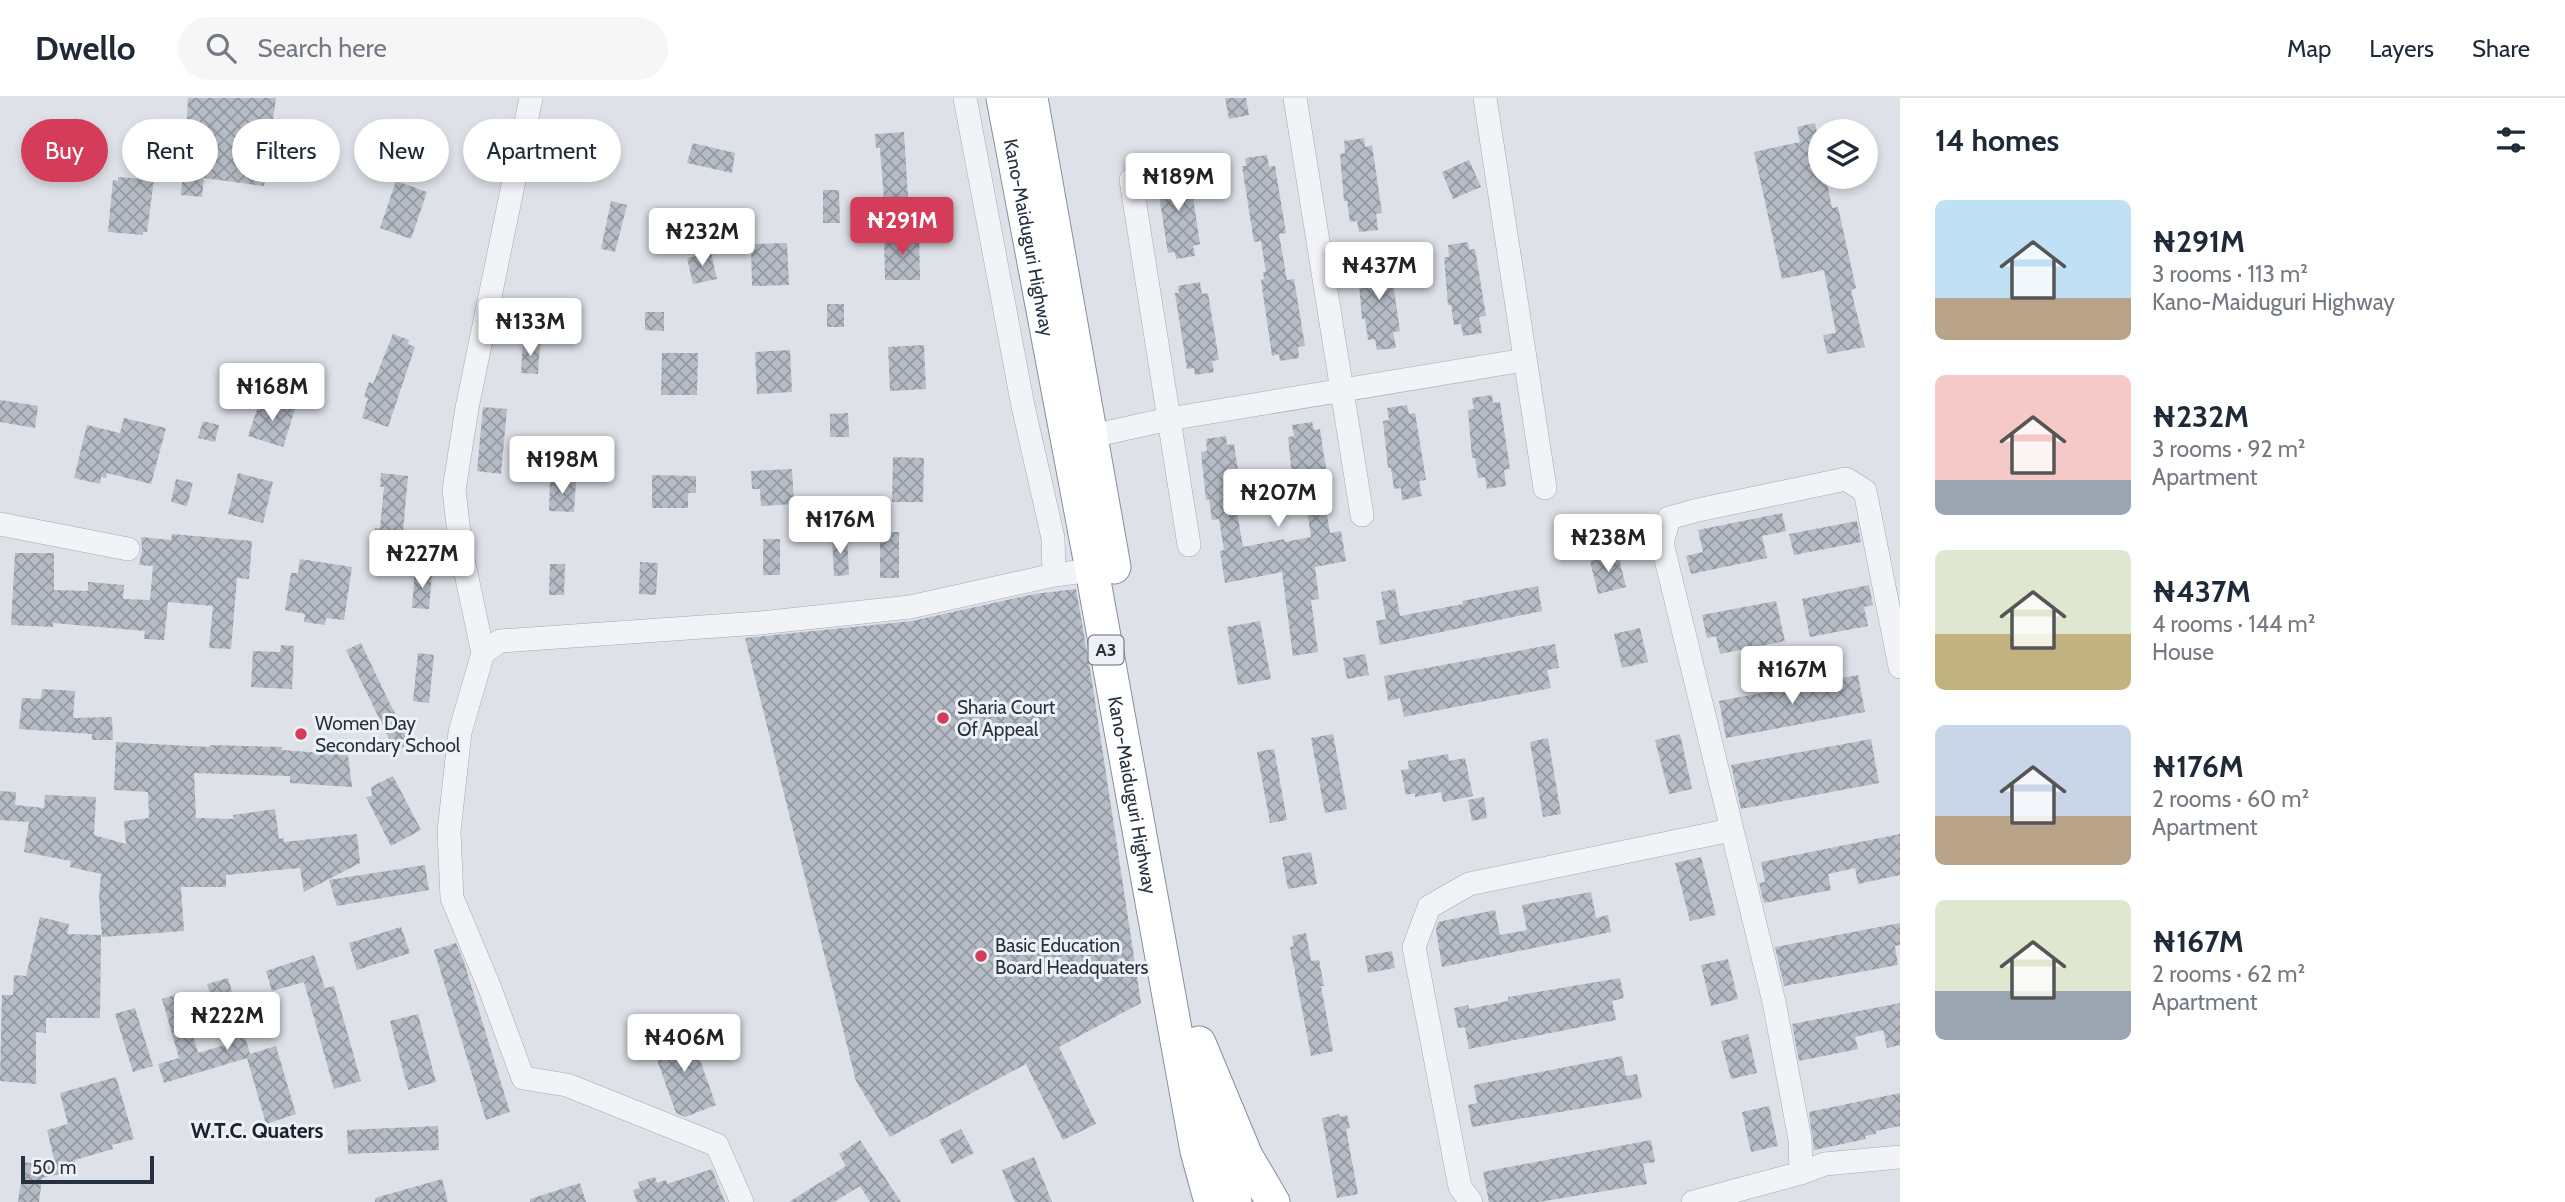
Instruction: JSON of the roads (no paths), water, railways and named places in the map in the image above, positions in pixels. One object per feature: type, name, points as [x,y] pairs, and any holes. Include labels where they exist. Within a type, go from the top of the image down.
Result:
[{"type":"highway","name":"Kano-Maiduguri Highway","points":[[1003,98],[1197,1152],[1211,1202]]},
{"type":"highway","name":"Kano-Maiduguri Highway","points":[[1031,98],[1199,1043],[1216,1130],[1235,1202]]},
{"type":"highway","name":"A3","points":[[1199,1043],[1246,1156],[1273,1202]]},
{"type":"street","points":[[531,98],[467,408],[454,490],[461,550],[483,653],[460,732],[449,831],[453,898],[523,1078],[567,1085],[718,1145],[742,1202]]},
{"type":"street","points":[[965,98],[1023,405],[1053,538],[1054,575]]},
{"type":"street","points":[[1294,98],[1362,515]]},
{"type":"street","points":[[1485,98],[1545,488]]},
{"type":"street","points":[[1131,180],[1189,545]]},
{"type":"street","points":[[1092,436],[1169,419],[1524,360]]},
{"type":"street","points":[[1801,1173],[1800,1139],[1774,1002],[1662,543],[1669,518],[1846,479],[1865,491],[1900,667]]},
{"type":"street","points":[[0,524],[128,549]]},
{"type":"street","points":[[483,653],[500,641],[760,623],[910,607],[1054,575],[1092,570]]},
{"type":"street","points":[[1471,1202],[1460,1187],[1414,947],[1429,907],[1469,884],[1731,830]]},
{"type":"street","points":[[1693,1202],[1825,1164],[1900,1157]]},
{"type":"place","name":"Sharia Court Of Appeal","points":[[943,718]]},
{"type":"place","name":"Women Day Secondary School","points":[[301,734]]},
{"type":"place","name":"Basic Education Board Headquaters","points":[[981,956]]},
{"type":"district","name":"W.T.C. Quaters","points":[[257,1131]]}]
